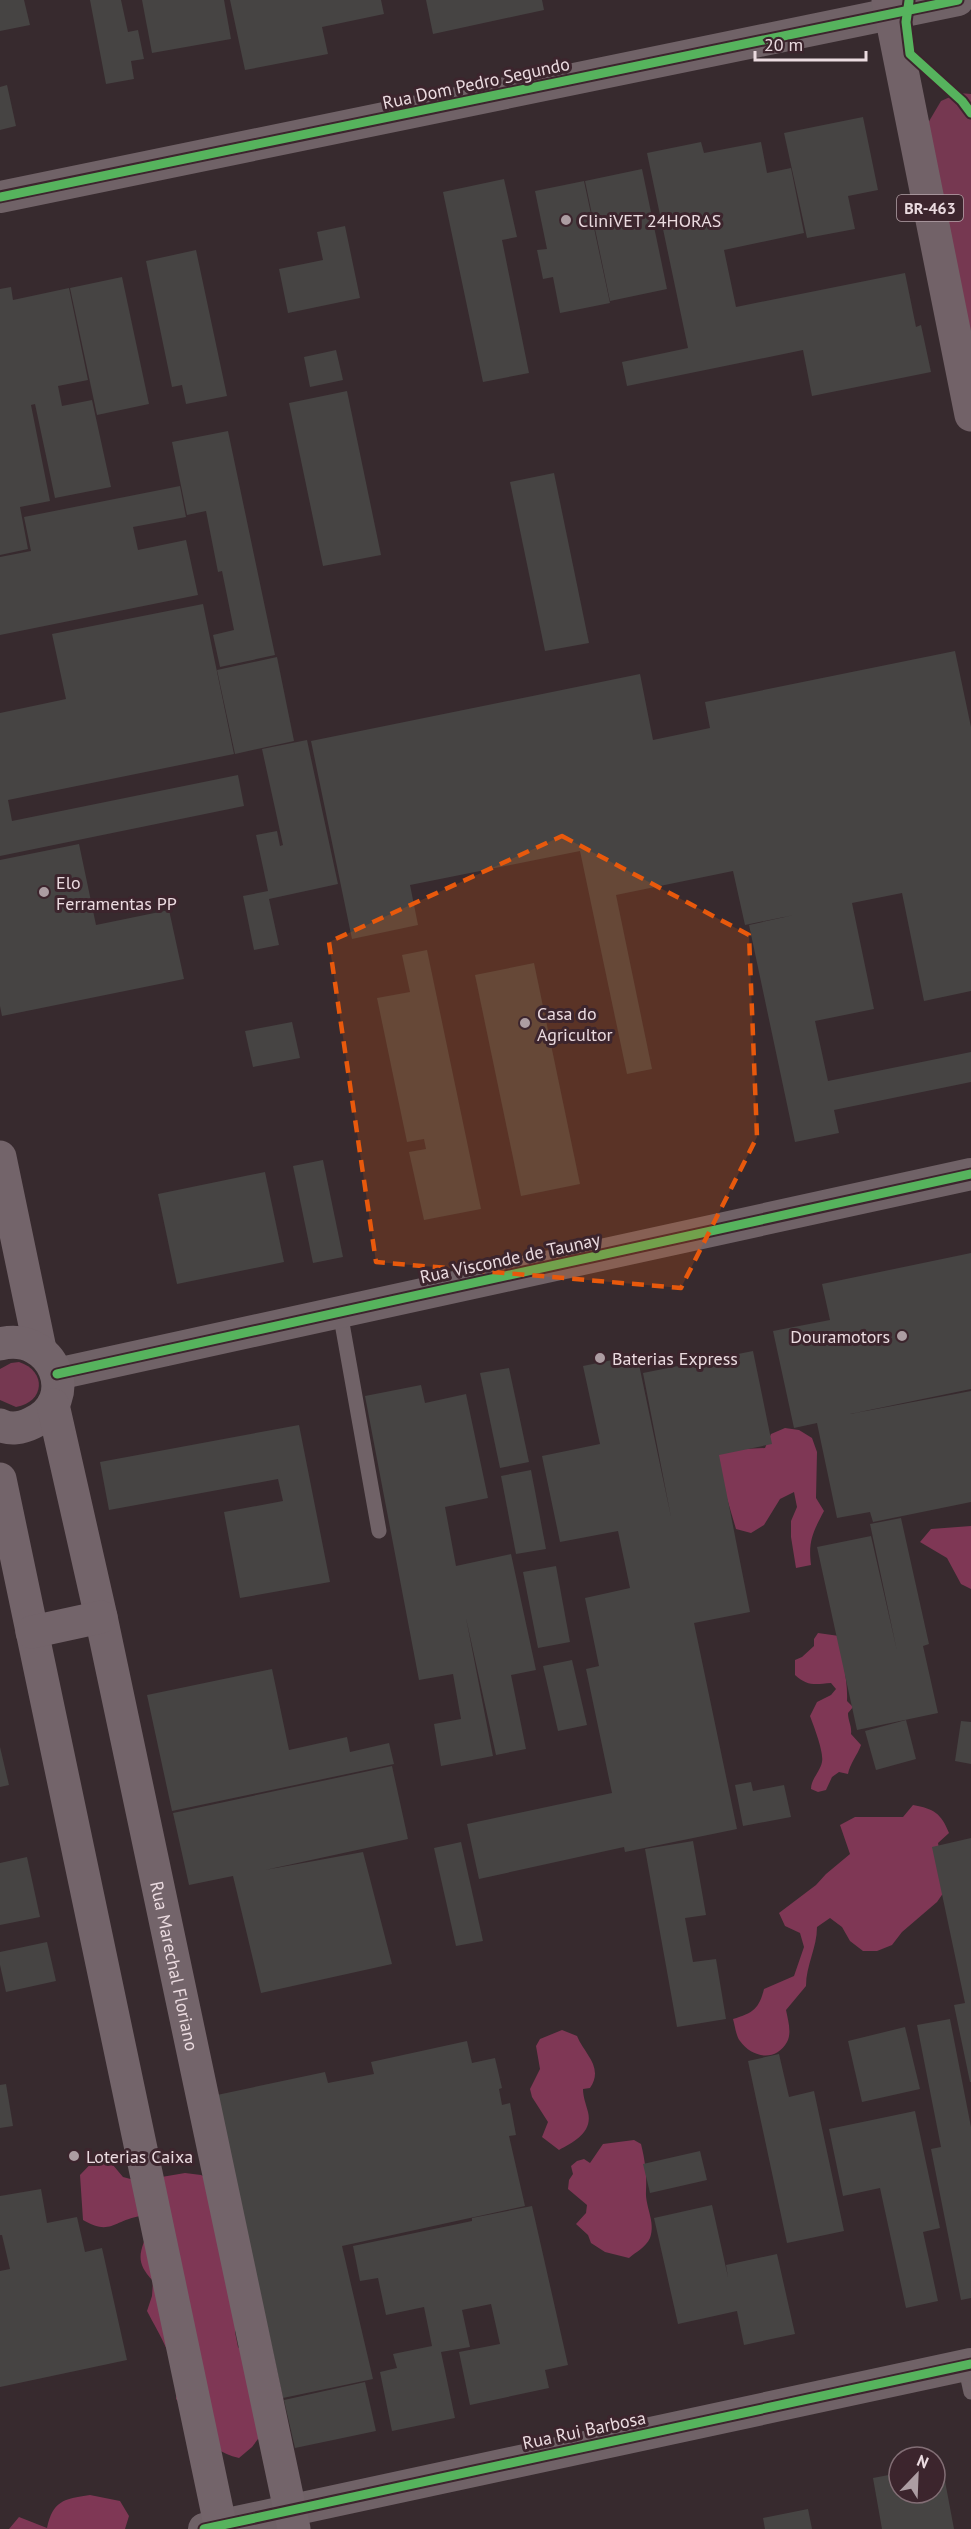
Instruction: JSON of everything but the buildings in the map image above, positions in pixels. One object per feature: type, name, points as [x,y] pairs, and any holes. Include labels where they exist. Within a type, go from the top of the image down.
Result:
[{"type":"main road","name":"BR-463","points":[[890,7],[971,415]]},
{"type":"main road","name":"Rua Marechal Floriano","points":[[0,1156],[50,1376],[292,2520]]},
{"type":"main road","points":[[0,1344],[21,1341],[50,1376],[41,1419],[24,1427],[0,1425]]},
{"type":"main road","points":[[0,1479],[215,2528]]},
{"type":"main road","points":[[32,1632],[101,1617]]},
{"type":"street","name":"Rua Dom Pedro Segundo","points":[[0,197],[890,7],[958,0]]},
{"type":"street","name":"Rua Visconde de Taunay","points":[[50,1376],[971,1174]]},
{"type":"street","name":"Rua Rui Barbosa","points":[[215,2528],[292,2520],[969,2373]]},
{"type":"lane","points":[[340,1312],[379,1532]]},
{"type":"highlighted area","points":[[562,836],[749,935],[757,1137],[681,1288],[376,1262],[329,942]]},
{"type":"shaded area","points":[[959,93],[971,94],[971,334],[928,123],[941,101]]},
{"type":"shaded area","points":[[19,1362],[34,1372],[39,1386],[33,1399],[16,1407],[0,1400],[0,1369],[11,1363]]},
{"type":"shaded area","points":[[785,1428],[799,1430],[812,1438],[817,1452],[816,1498],[824,1511],[812,1537],[811,1565],[796,1568],[791,1537],[791,1521],[797,1507],[794,1492],[780,1499],[764,1525],[751,1533],[736,1529],[721,1478],[714,1464],[721,1450],[765,1448],[771,1434]]},
{"type":"shaded area","points":[[971,1526],[971,1589],[961,1584],[947,1558],[920,1542],[931,1529]]},
{"type":"shaded area","points":[[818,1633],[839,1636],[846,1677],[847,1701],[853,1707],[848,1713],[851,1734],[861,1745],[848,1774],[839,1772],[832,1777],[826,1790],[818,1792],[811,1789],[811,1785],[821,1766],[822,1752],[810,1716],[817,1702],[831,1695],[836,1689],[831,1683],[812,1684],[800,1679],[795,1675],[795,1660],[814,1646],[814,1639]]},
{"type":"shaded area","points":[[913,1805],[926,1808],[940,1816],[949,1833],[938,1843],[946,1889],[937,1902],[902,1932],[892,1945],[877,1951],[863,1951],[850,1941],[842,1927],[830,1918],[817,1927],[806,1986],[786,2010],[789,2022],[787,2042],[777,2053],[770,2055],[757,2054],[745,2047],[739,2039],[733,2019],[746,2015],[754,2009],[764,1989],[794,1976],[804,1947],[800,1933],[785,1926],[779,1913],[816,1885],[850,1854],[840,1825],[855,1817],[903,1817]]},
{"type":"shaded area","points":[[562,2030],[577,2036],[592,2061],[595,2074],[590,2088],[583,2089],[589,2119],[588,2125],[581,2136],[559,2150],[542,2137],[548,2122],[532,2097],[530,2089],[540,2069],[536,2046],[540,2039]]},
{"type":"shaded area","points":[[634,2140],[641,2144],[652,2232],[643,2247],[629,2258],[605,2252],[591,2243],[588,2235],[576,2224],[586,2213],[587,2205],[568,2189],[569,2180],[573,2174],[571,2166],[577,2161],[584,2159],[590,2163],[603,2144]]},
{"type":"shaded area","points":[[102,2152],[123,2177],[138,2181],[185,2173],[201,2175],[214,2182],[242,2302],[235,2332],[238,2347],[259,2373],[261,2435],[239,2458],[217,2449],[176,2399],[177,2387],[173,2365],[147,2311],[152,2296],[153,2281],[143,2267],[141,2255],[150,2226],[140,2216],[106,2227],[92,2225],[83,2220],[80,2175]]},
{"type":"shaded area","points":[[90,2495],[120,2501],[129,2516],[125,2529],[9,2529],[19,2517],[47,2528],[52,2512],[61,2503]]},
{"type":"cycle path","points":[[0,197],[958,0]]},
{"type":"cycle path","points":[[909,1],[906,22],[910,54],[962,101],[971,113]]},
{"type":"cycle path","points":[[57,1374],[971,1174]]},
{"type":"cycle path","points":[[204,2529],[971,2364]]},
{"type":"place","name":"CliniVET 24HORAS","points":[[566,220]]},
{"type":"place","name":"Elo Ferramentas PP","points":[[44,892]]},
{"type":"place","name":"Casa do Agricultor","points":[[525,1023]]},
{"type":"place","name":"Douramotors","points":[[902,1336]]},
{"type":"place","name":"Baterias Express","points":[[600,1358]]},
{"type":"place","name":"Loterias Caixa","points":[[74,2156]]}]
